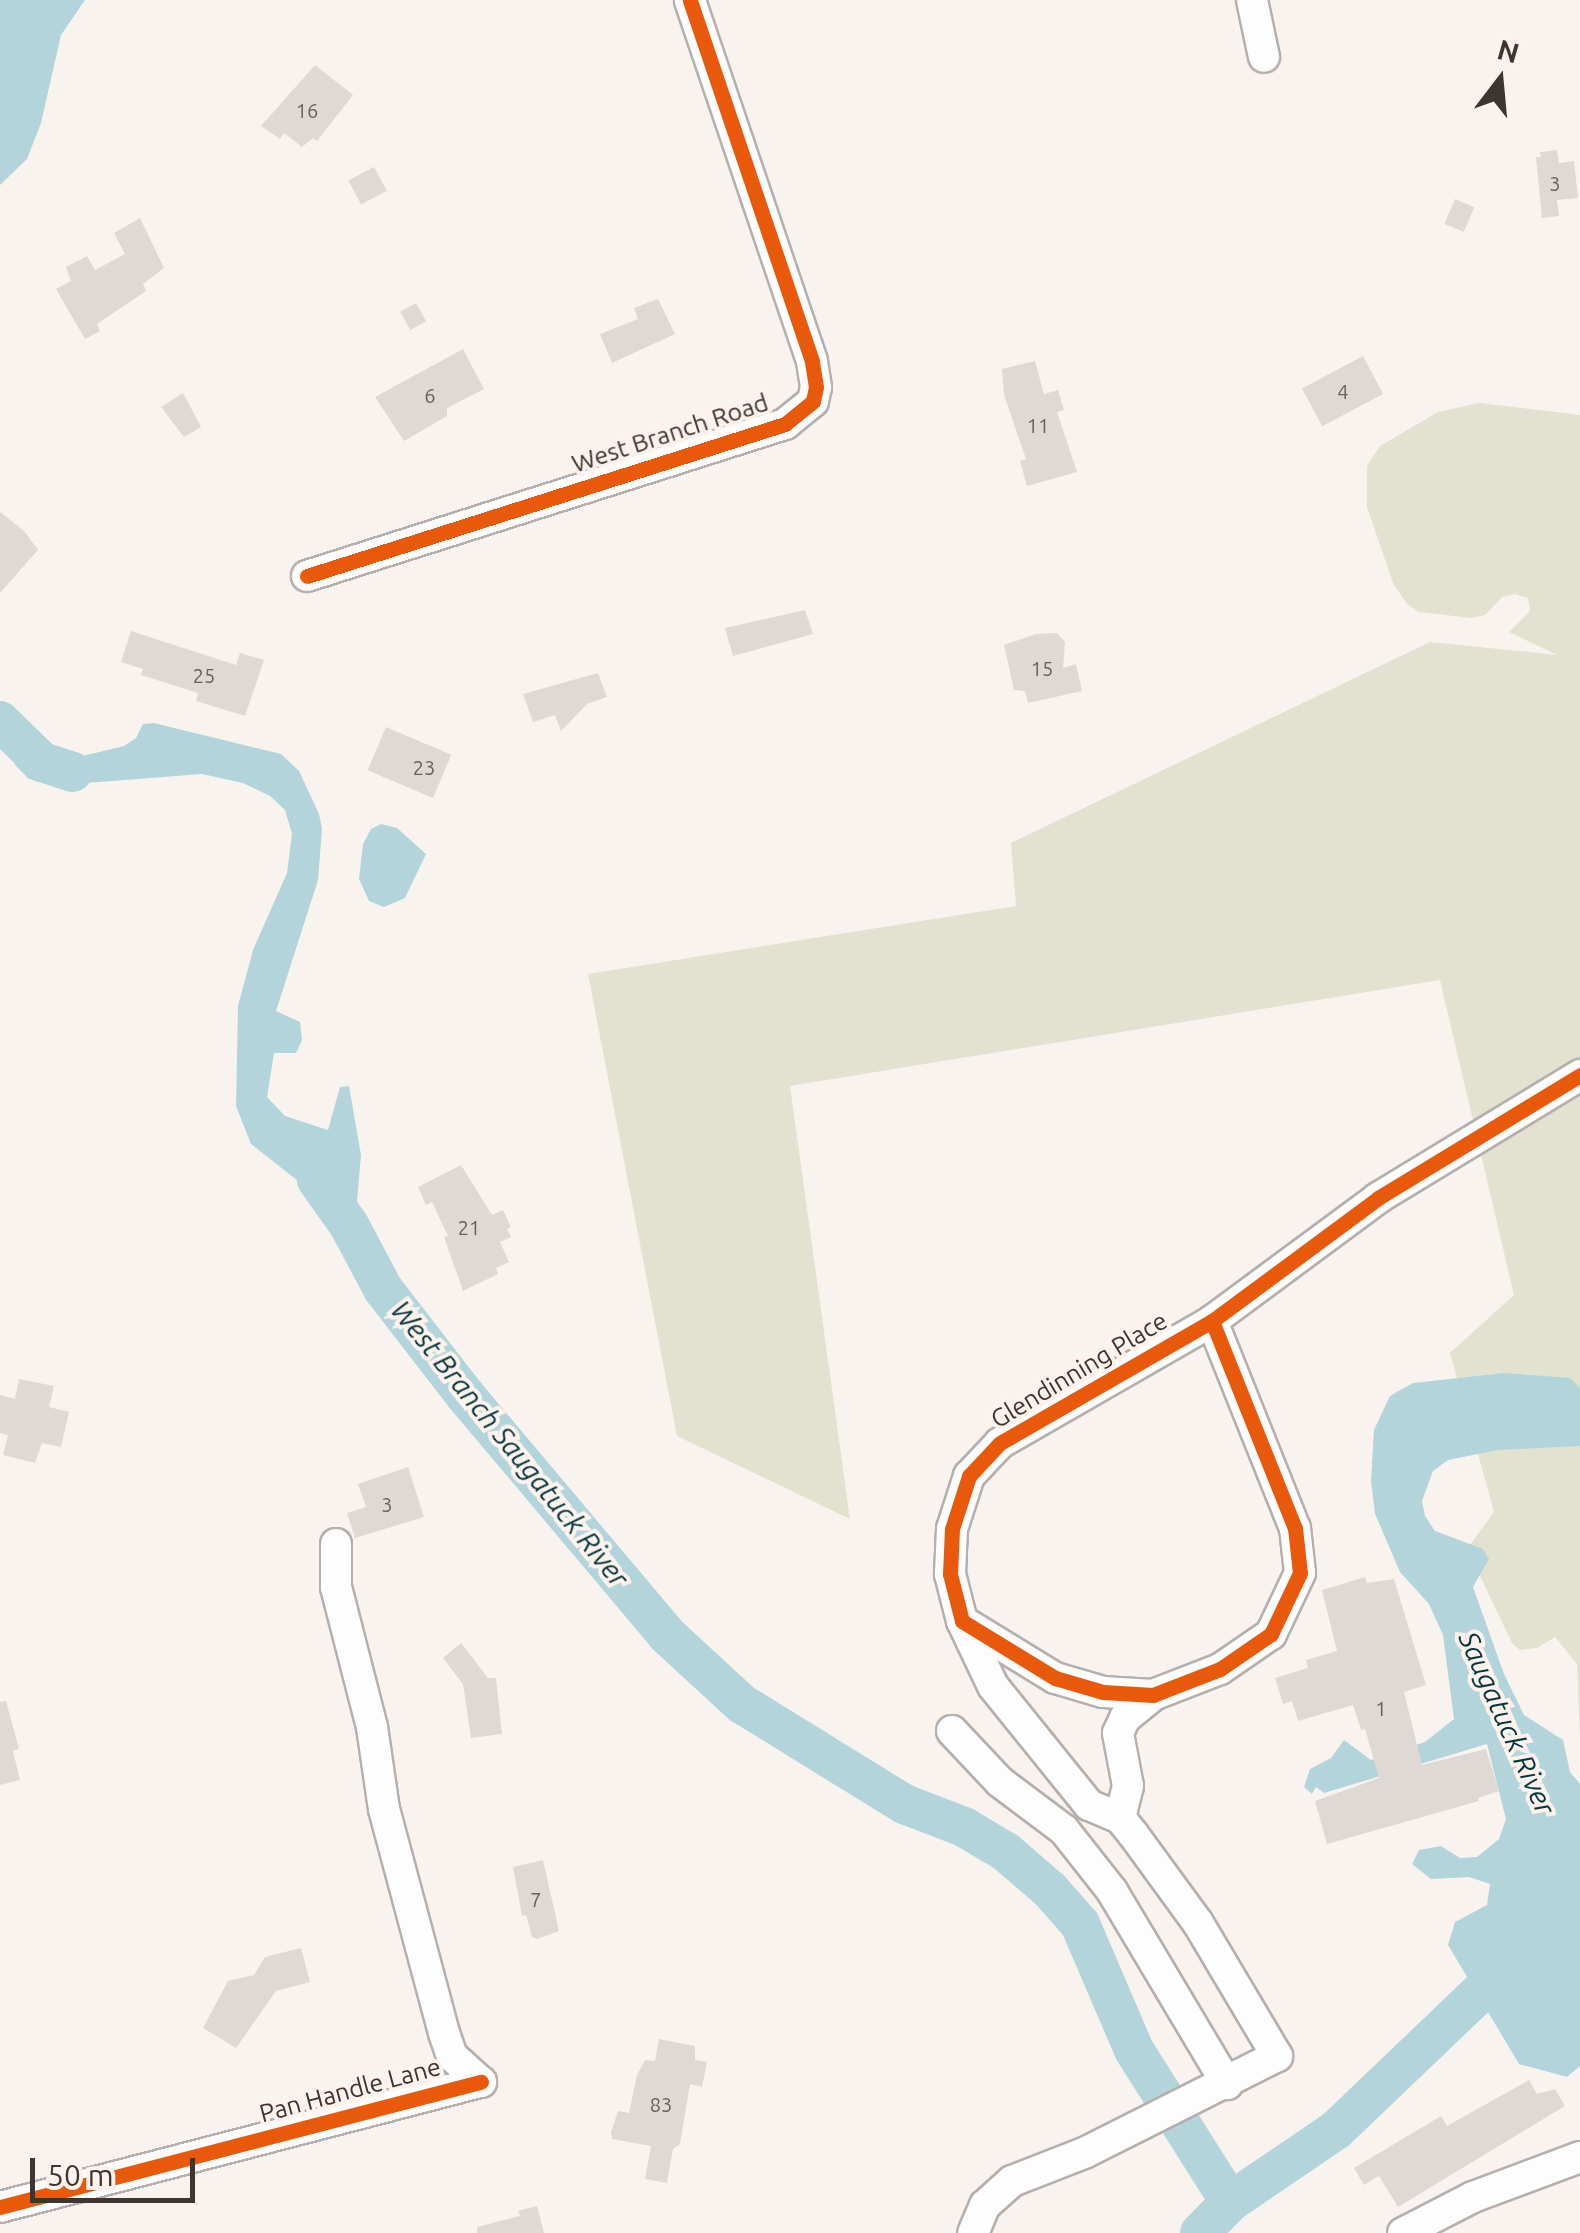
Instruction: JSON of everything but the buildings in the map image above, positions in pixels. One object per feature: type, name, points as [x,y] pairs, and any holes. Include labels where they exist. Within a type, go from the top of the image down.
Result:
[{"type":"street","name":"West Branch Road","points":[[307,576],[785,424],[812,400],[816,388],[812,361],[690,0]]},
{"type":"street","points":[[1252,0],[1264,58]]},
{"type":"street","name":"Glendinning Place","points":[[1089,1806],[992,1686],[962,1621],[950,1574],[952,1529],[968,1476],[1000,1443],[1212,1321],[1378,1198],[1580,1075]]},
{"type":"street","points":[[1120,1818],[1128,1786],[1118,1733],[1125,1718],[1153,1695],[1220,1669],[1271,1634],[1300,1573],[1295,1528],[1212,1321]]},
{"type":"street","name":"Pan Handle Lane","points":[[0,2207],[481,2082],[452,2056],[394,1848],[372,1728],[336,1587],[336,1544]]},
{"type":"street","points":[[962,1621],[1055,1678],[1103,1692],[1153,1695]]},
{"type":"street","points":[[952,1731],[1000,1782],[1064,1830],[1112,1891],[1227,2084]]},
{"type":"street","points":[[973,2233],[985,2205],[1012,2181],[1164,2115],[1278,2056],[1198,1923],[1120,1818],[1089,1806],[1064,1830]]},
{"type":"street","points":[[1403,2233],[1473,2197],[1580,2157]]},
{"type":"green space","points":[[1479,403],[1580,415],[1580,1740],[1577,1664],[1555,1637],[1537,1648],[1520,1650],[1512,1643],[1467,1549],[1494,1512],[1450,1353],[1514,1295],[1440,980],[790,1086],[850,1519],[677,1436],[588,974],[1016,906],[1011,843],[1430,642],[1557,655],[1509,632],[1530,611],[1528,598],[1515,594],[1502,597],[1485,615],[1471,618],[1419,612],[1407,604],[1393,583],[1367,507],[1367,466],[1380,446],[1438,412]]},
{"type":"water","points":[[0,0],[85,0],[61,35],[41,123],[27,159],[0,185]]},
{"type":"water","points":[[154,723],[281,754],[299,771],[319,814],[322,829],[318,880],[276,1011],[300,1022],[302,1040],[296,1053],[274,1053],[267,1097],[285,1116],[328,1130],[340,1087],[349,1086],[361,1155],[357,1201],[361,1224],[335,1228],[317,1196],[251,1144],[236,1106],[238,1006],[253,950],[287,873],[292,834],[285,810],[270,796],[243,783],[202,774],[60,785],[29,779],[15,765],[16,756],[26,749],[62,761],[124,746],[136,738],[143,724]]},
{"type":"water","points":[[381,824],[397,828],[426,854],[405,898],[384,907],[369,901],[359,879],[363,844],[371,829]]},
{"type":"water","points":[[1505,1373],[1570,1378],[1580,1388],[1580,1446],[1498,1450],[1448,1460],[1433,1471],[1422,1501],[1425,1516],[1435,1531],[1483,1549],[1489,1559],[1473,1587],[1504,1674],[1524,1715],[1563,1740],[1570,1772],[1580,1784],[1580,2066],[1567,2077],[1519,2064],[1448,1945],[1455,1922],[1487,1905],[1490,1884],[1469,1877],[1431,1879],[1412,1864],[1419,1850],[1441,1846],[1460,1858],[1477,1857],[1499,1839],[1506,1819],[1487,1744],[1324,1793],[1316,1787],[1312,1794],[1304,1787],[1310,1769],[1331,1758],[1344,1740],[1371,1760],[1425,1742],[1454,1719],[1443,1635],[1429,1604],[1400,1572],[1375,1514],[1371,1481],[1374,1430],[1390,1396],[1413,1383]]},
{"type":"waterway","name":"West Branch Saugatuck River","points":[[0,721],[42,762],[72,772]]},
{"type":"waterway","name":"West Branch Saugatuck River","points":[[317,1180],[349,1225],[383,1289],[465,1395],[668,1636],[742,1704],[904,1804],[964,1827],[1006,1852],[1050,1890],[1080,1924],[1134,2050],[1230,2202]]},
{"type":"waterway","name":"Saugatuck River","points":[[1200,2233],[1230,2202],[1336,2130],[1540,1935],[1580,1884]]},
{"type":"cycle path","points":[[307,576],[785,424],[813,401],[816,387],[812,361],[690,0]]},
{"type":"cycle path","points":[[1212,1321],[1295,1528],[1300,1573],[1271,1634],[1220,1669],[1153,1695],[1103,1692],[1055,1678],[962,1621],[950,1574],[952,1529],[969,1476],[1000,1443],[1212,1321],[1378,1198],[1580,1075]]},
{"type":"cycle path","points":[[0,2207],[481,2082]]}]
